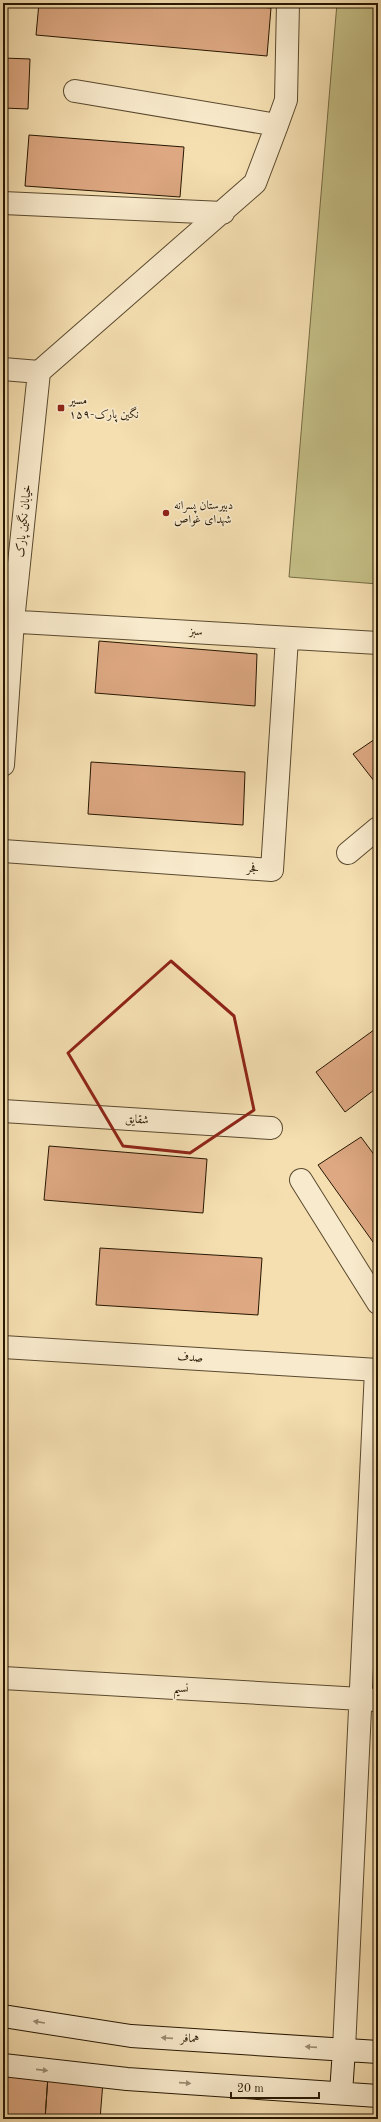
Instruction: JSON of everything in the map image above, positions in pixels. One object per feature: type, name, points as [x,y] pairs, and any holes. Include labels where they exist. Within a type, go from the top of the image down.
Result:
[{"type":"street","points":[[3,369],[38,372],[223,213],[255,183],[286,100],[288,3]]},
{"type":"street","points":[[75,92],[277,125]]},
{"type":"street","points":[[3,204],[223,213]]},
{"type":"street","name":"خیابان نگین پارک","points":[[3,765],[8,621],[38,372]]},
{"type":"street","name":"سبز","points":[[8,621],[378,643]]},
{"type":"street","name":"فجر","points":[[3,851],[272,870],[287,638]]},
{"type":"street","points":[[348,853],[378,828]]},
{"type":"street","name":"شقایق","points":[[3,1111],[271,1128]]},
{"type":"street","points":[[301,1180],[378,1303]]},
{"type":"street","name":"صدف","points":[[3,1347],[377,1370]]},
{"type":"street","points":[[341,2093],[369,1700],[377,1370]]},
{"type":"street","name":"نسیم","points":[[3,1678],[369,1700]]},
{"type":"street","name":"همافر","points":[[3,2016],[131,2036],[378,2052]]},
{"type":"street","points":[[3,2065],[127,2079],[378,2096]]},
{"type":"highlighted area","points":[[171,961],[234,1016],[254,1110],[190,1153],[123,1146],[68,1053]]},
{"type":"shaded area","points":[[337,3],[378,3],[378,584],[289,577]]},
{"type":"building","points":[[39,3],[216,3],[271,8],[267,56],[36,35]]},
{"type":"building","points":[[3,58],[30,59],[28,109],[3,108]]},
{"type":"building","points":[[29,135],[184,147],[180,197],[25,186]]},
{"type":"building","points":[[99,641],[257,654],[255,706],[95,693]]},
{"type":"building","points":[[378,737],[378,786],[353,754]]},
{"type":"building","points":[[91,762],[245,772],[243,825],[88,814]]},
{"type":"building","points":[[378,1027],[378,1087],[345,1112],[316,1072]]},
{"type":"building","points":[[361,1137],[378,1160],[378,1249],[318,1165]]},
{"type":"building","points":[[49,1146],[207,1159],[203,1213],[44,1200]]},
{"type":"building","points":[[100,1248],[262,1258],[258,1315],[96,1305]]},
{"type":"building","points":[[12,2073],[48,2076],[45,2119],[3,2119],[3,2079]]},
{"type":"building","points":[[48,2076],[103,2082],[100,2119],[45,2119]]},
{"type":"place","name":"مسیر ۱۵۹-نگین پارک","points":[[61,408]]},
{"type":"place","name":"دبیرستان پسرانه شهدای غواص","points":[[166,513]]}]
